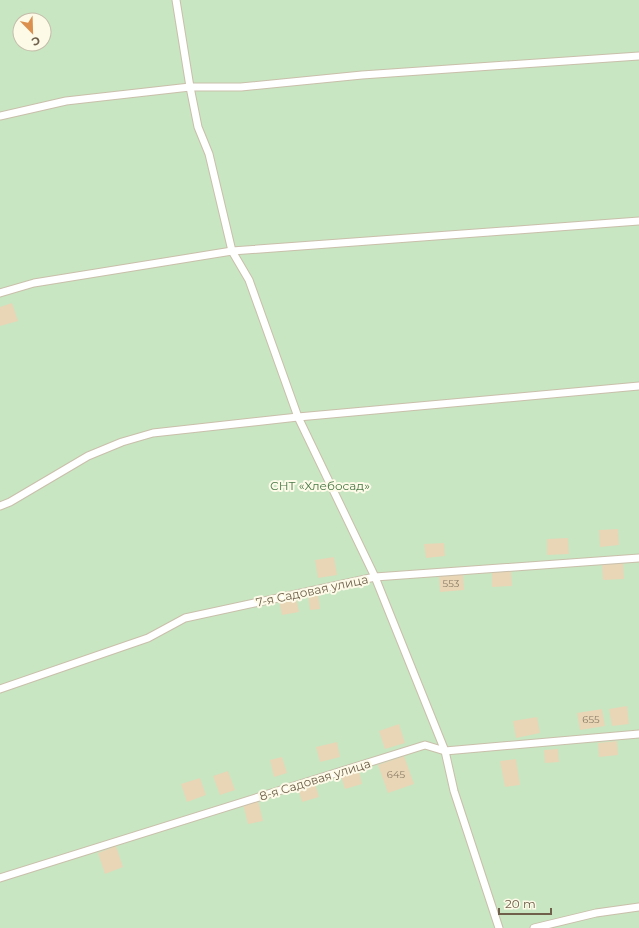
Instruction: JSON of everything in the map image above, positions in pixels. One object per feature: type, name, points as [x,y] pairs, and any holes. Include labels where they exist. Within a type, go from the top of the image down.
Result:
[{"type":"lane","points":[[176,0],[198,127],[208,154],[232,251],[248,280],[298,417],[375,577],[445,751],[454,791],[499,928]]},
{"type":"lane","points":[[0,116],[66,101],[190,87],[241,87],[362,74],[639,56]]},
{"type":"lane","points":[[0,293],[34,283],[232,251],[639,221]]},
{"type":"lane","points":[[0,506],[10,502],[88,456],[122,442],[153,433],[298,417],[639,386]]},
{"type":"lane","name":"7-я Садовая улица","points":[[0,689],[148,638],[185,618],[375,577],[639,558]]},
{"type":"lane","name":"8-я Садовая улица","points":[[0,878],[425,745],[445,751],[639,734]]},
{"type":"lane","points":[[534,928],[596,913],[639,907]]},
{"type":"green space","name":"СНТ «Хлебосад»","points":[[0,0],[639,0],[639,928],[0,928]]},
{"type":"building","points":[[12,303],[18,321],[0,326],[0,307]]},
{"type":"building","points":[[618,529],[619,545],[600,547],[599,530]]},
{"type":"building","points":[[568,538],[569,554],[547,555],[547,539]]},
{"type":"building","points":[[444,543],[445,556],[426,558],[424,544]]},
{"type":"building","points":[[334,557],[337,575],[318,578],[315,560]]},
{"type":"building","points":[[623,562],[624,579],[603,580],[602,564]]},
{"type":"building","points":[[511,570],[512,586],[492,587],[492,571]]},
{"type":"building","points":[[463,574],[464,590],[440,592],[439,576]]},
{"type":"building","points":[[318,593],[320,609],[310,610],[308,594]]},
{"type":"building","points":[[296,597],[299,612],[282,615],[279,601]]},
{"type":"building","points":[[627,706],[629,724],[612,726],[609,709]]},
{"type":"building","points":[[602,709],[605,726],[580,730],[577,713]]},
{"type":"building","points":[[537,717],[540,733],[516,738],[513,721]]},
{"type":"building","points":[[399,724],[405,743],[385,749],[379,731]]},
{"type":"building","points":[[617,741],[618,755],[599,757],[598,743]]},
{"type":"building","points":[[337,742],[340,757],[320,762],[316,747]]},
{"type":"building","points":[[558,749],[559,762],[545,763],[544,750]]},
{"type":"building","points":[[404,756],[414,784],[388,793],[378,765]]},
{"type":"building","points":[[282,757],[287,773],[274,777],[270,760]]},
{"type":"building","points":[[516,759],[520,785],[505,787],[500,761]]},
{"type":"building","points":[[228,771],[235,790],[220,795],[213,776]]},
{"type":"building","points":[[359,771],[362,784],[345,789],[341,776]]},
{"type":"building","points":[[200,778],[206,795],[187,802],[181,784]]},
{"type":"building","points":[[315,783],[319,797],[302,802],[298,788]]},
{"type":"building","points":[[258,800],[263,821],[248,824],[243,804]]},
{"type":"building","points":[[116,846],[123,867],[105,874],[98,853]]}]
